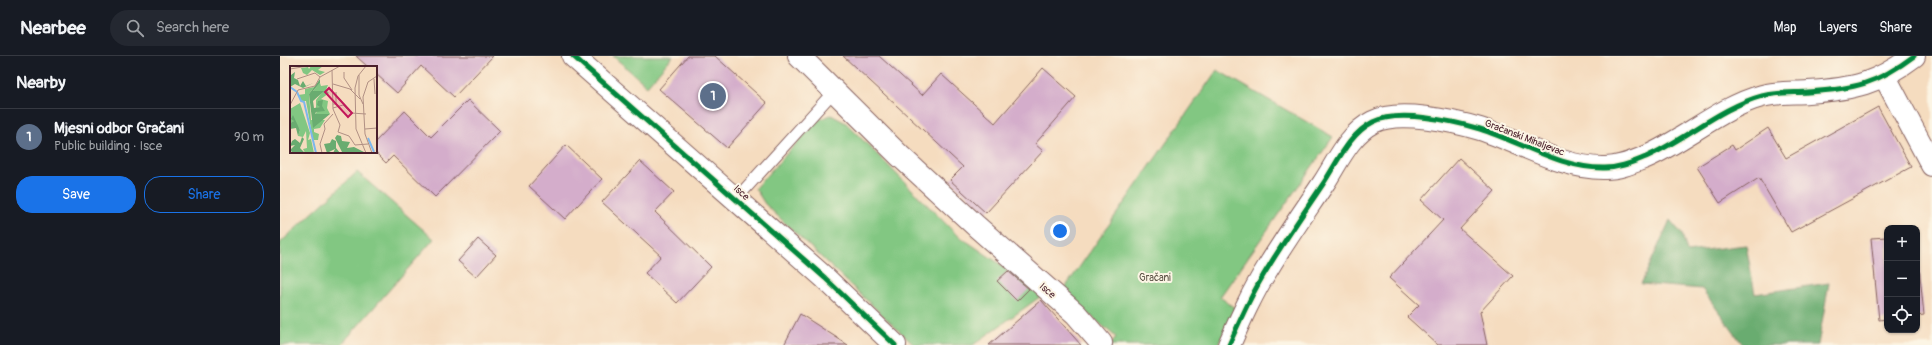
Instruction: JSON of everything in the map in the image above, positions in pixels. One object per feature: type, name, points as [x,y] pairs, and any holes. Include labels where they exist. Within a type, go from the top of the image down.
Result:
[{"type":"street","name":"Isce","points":[[573,56],[825,278],[895,345]]},
{"type":"street","name":"Isce","points":[[799,56],[922,176],[1076,314],[1101,343],[1100,345]]},
{"type":"street","name":"Gračanski Mihaljevac","points":[[1229,345],[1253,293],[1269,266],[1352,139],[1373,122],[1399,115],[1453,122],[1481,129],[1565,162],[1583,167],[1611,168],[1634,162],[1658,151],[1734,107],[1752,99],[1767,95],[1837,90],[1860,85],[1885,77],[1914,56]]},
{"type":"street","points":[[1885,77],[1932,165]]},
{"type":"lane","points":[[736,199],[835,90]]},
{"type":"green space","points":[[613,56],[673,56],[647,86]]},
{"type":"green space","name":"Gračani","points":[[1217,70],[1333,137],[1220,297],[1235,308],[1218,345],[1110,345],[1116,337],[1062,292]]},
{"type":"green space","points":[[831,115],[846,123],[956,234],[1044,294],[973,345],[914,345],[765,204],[755,188],[818,120]]},
{"type":"green space","points":[[357,172],[434,239],[341,345],[280,345],[280,243]]},
{"type":"green space","points":[[1670,220],[1682,234],[1687,252],[1746,245],[1755,294],[1829,283],[1818,345],[1743,345],[1702,289],[1641,284]]},
{"type":"building","points":[[356,56],[493,56],[454,97],[421,66],[397,93],[377,75],[377,66],[367,66]]},
{"type":"building","points":[[688,56],[715,56],[767,103],[727,148],[659,89]]},
{"type":"building","points":[[843,56],[879,56],[922,95],[941,74],[995,123],[1043,68],[1076,97],[1035,144],[1043,151],[986,213],[950,180],[963,167]]},
{"type":"building","points":[[468,100],[500,131],[435,197],[393,156],[386,163],[376,153],[377,140],[405,111],[431,137]]},
{"type":"building","points":[[1878,107],[1911,167],[1791,232],[1759,178],[1720,203],[1697,167],[1732,145],[1735,150],[1768,128],[1786,158]]},
{"type":"building","points":[[566,145],[602,179],[565,219],[529,186]]},
{"type":"building","points":[[1459,158],[1495,191],[1460,229],[1513,276],[1480,312],[1487,345],[1438,345],[1407,317],[1419,305],[1389,278],[1443,220],[1421,200]]},
{"type":"building","points":[[640,161],[674,192],[655,212],[711,267],[677,303],[645,273],[661,256],[602,202]]},
{"type":"building","points":[[1884,237],[1884,319],[1879,320],[1871,238]]},
{"type":"building","points":[[478,239],[496,255],[476,277],[458,261]]},
{"type":"building","points":[[1008,271],[1029,289],[1017,301],[997,281]]},
{"type":"building","points":[[1920,276],[1924,315],[1920,316]]},
{"type":"building","points":[[1041,300],[1081,345],[989,345]]},
{"type":"building","points":[[800,314],[848,345],[784,345]]},
{"type":"cycle path","points":[[573,56],[825,278],[895,345]]},
{"type":"cycle path","points":[[1229,345],[1252,295],[1282,245],[1350,141],[1365,127],[1373,122],[1396,116],[1411,116],[1441,120],[1495,134],[1557,160],[1589,167],[1611,168],[1631,163],[1646,157],[1747,101],[1773,94],[1824,91],[1852,87],[1876,79],[1914,56]]},
{"type":"place","name":"Mjesni odbor Gračani","points":[[713,96]]}]
